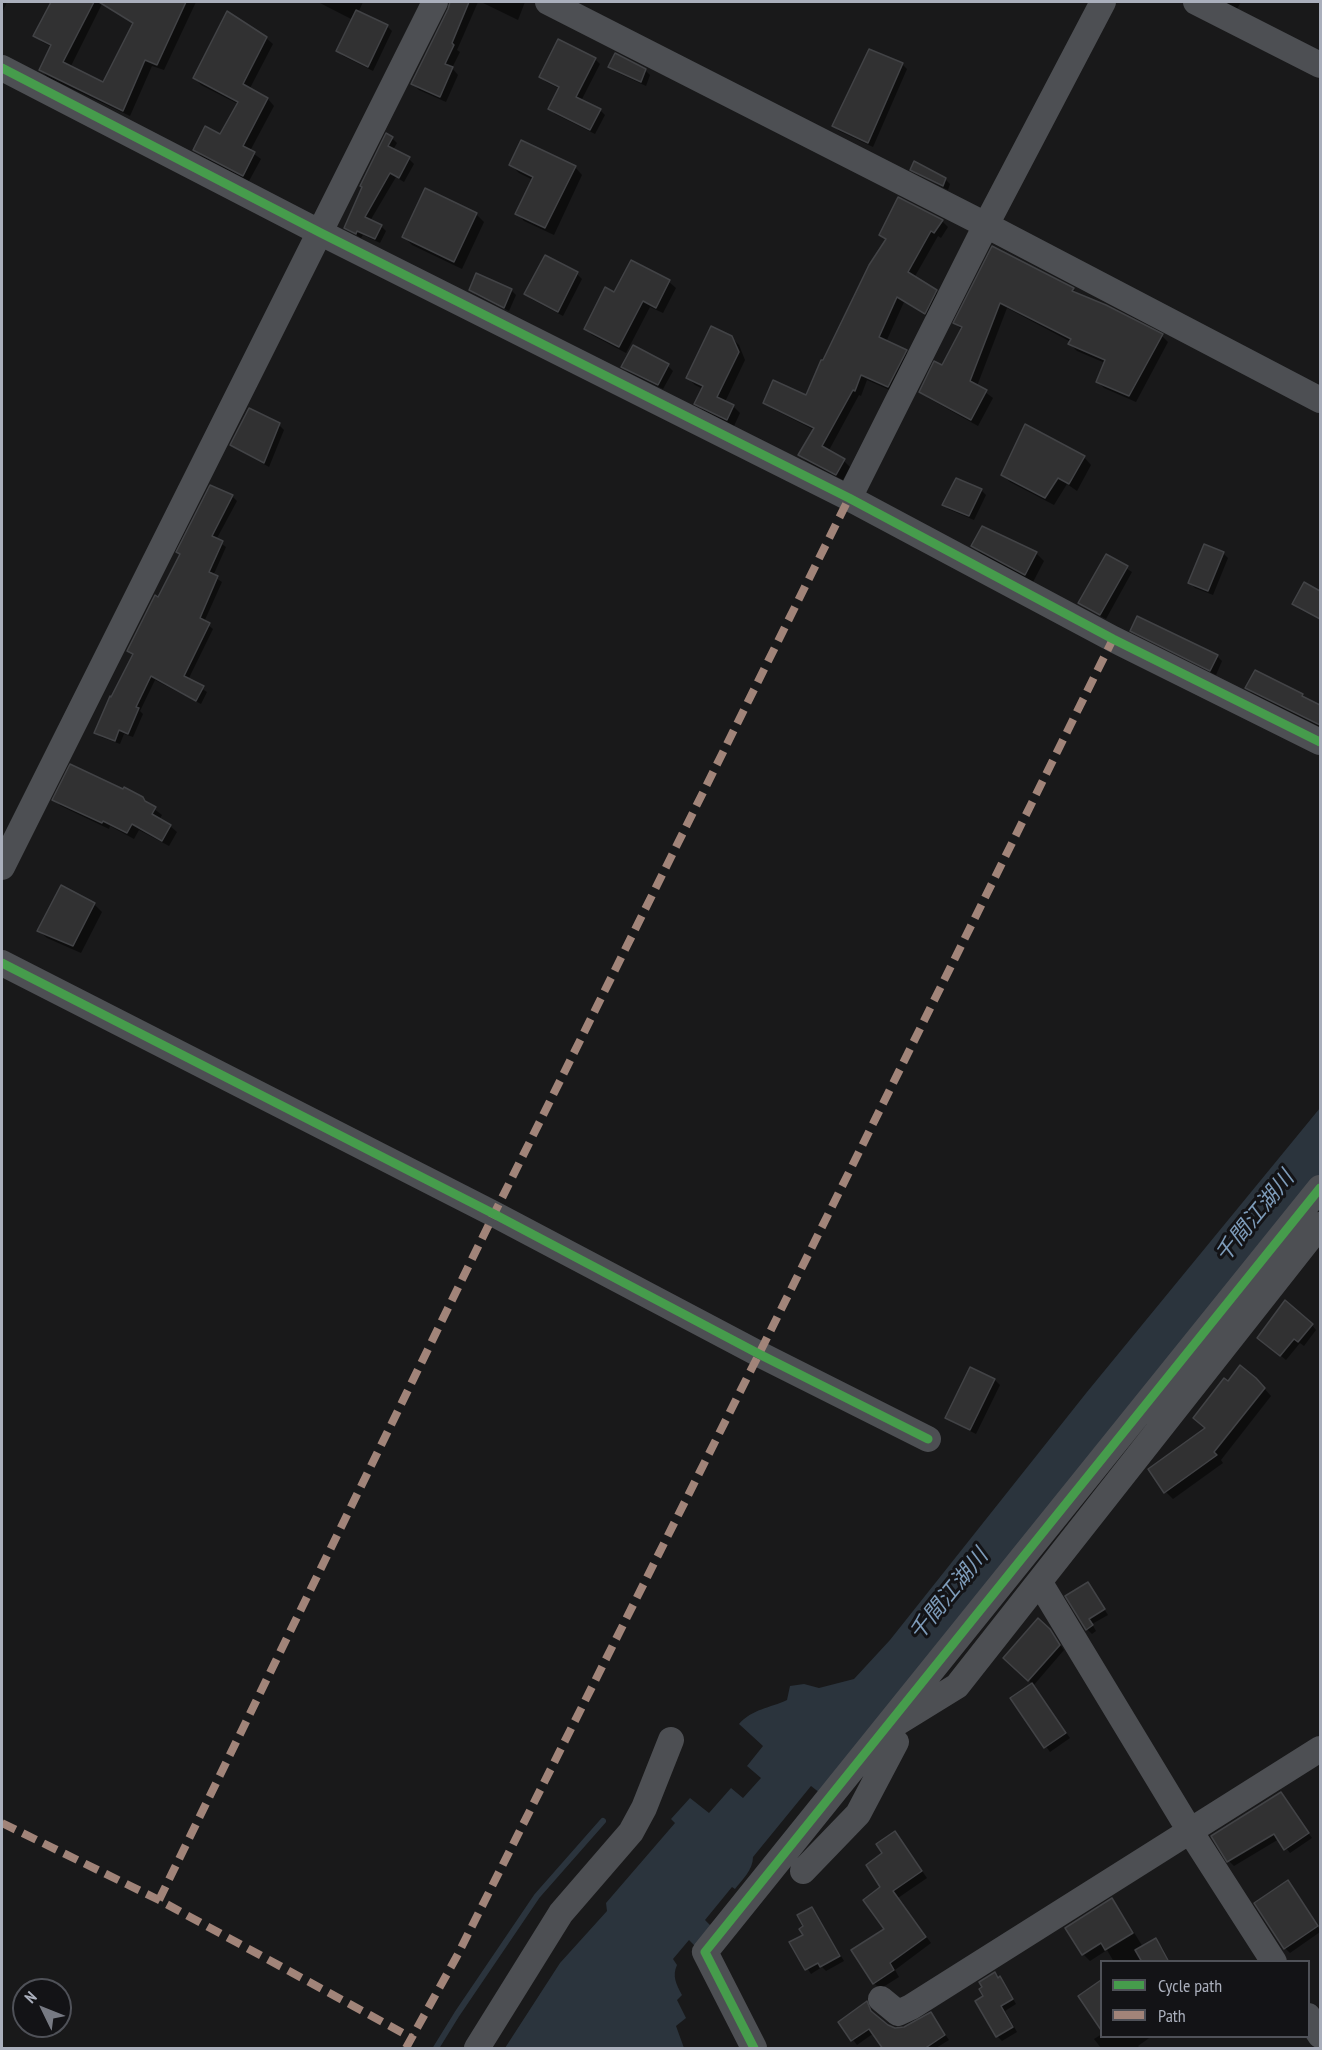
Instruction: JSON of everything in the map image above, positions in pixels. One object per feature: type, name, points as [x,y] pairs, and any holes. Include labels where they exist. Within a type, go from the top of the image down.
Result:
[{"type":"street","points":[[2,867],[435,2]]},
{"type":"street","points":[[548,2],[986,225],[1320,400]]},
{"type":"street","points":[[849,498],[986,225],[1103,2]]},
{"type":"street","points":[[1196,2],[1320,65]]},
{"type":"street","points":[[2,68],[321,233],[849,498],[1113,639],[1320,742]]},
{"type":"street","points":[[2,963],[928,1439]]},
{"type":"street","points":[[754,2049],[705,1952],[1320,1188]]},
{"type":"street","points":[[884,1731],[957,1686],[1320,1225]]},
{"type":"street","points":[[1040,1582],[1190,1831],[1273,1960]]},
{"type":"street","points":[[803,1871],[858,1814],[896,1742],[884,1731]]},
{"type":"street","points":[[477,2049],[561,1912],[631,1832],[644,1808],[671,1740]]},
{"type":"street","points":[[881,1999],[898,2013],[911,2007],[1320,1749]]},
{"type":"street","points":[[1310,2019],[1320,2035]]},
{"type":"water","name":"千間江湖川","points":[[1320,1108],[1320,1175],[1088,1466],[820,1793],[811,1786],[753,1857],[744,1878],[735,1889],[732,1887],[705,1920],[711,1926],[695,1946],[689,1940],[673,1959],[677,1965],[675,1980],[682,1995],[677,2000],[686,2018],[676,2026],[684,2048],[505,2048],[560,1963],[607,1911],[606,1903],[675,1823],[671,1819],[690,1798],[709,1813],[731,1788],[743,1798],[761,1778],[747,1766],[763,1746],[739,1724],[755,1712],[787,1700],[790,1686],[804,1684],[819,1688],[854,1679],[890,1640],[1087,1392]]},
{"type":"building","points":[[51,2],[94,2],[63,62],[103,82],[133,23],[99,2],[186,2],[157,65],[145,60],[123,111],[39,70],[51,45],[33,36]]},
{"type":"building","points":[[450,2],[469,2],[445,64],[453,67],[440,97],[411,84]]},
{"type":"building","points":[[356,10],[388,25],[368,67],[336,51]]},
{"type":"building","points":[[227,11],[267,37],[243,84],[268,98],[243,146],[255,152],[243,176],[193,150],[205,126],[220,134],[238,102],[193,78]]},
{"type":"building","points":[[558,39],[596,58],[576,97],[601,109],[590,130],[548,109],[559,87],[539,77]]},
{"type":"building","points":[[869,49],[903,63],[868,143],[832,126]]},
{"type":"building","points":[[615,53],[646,69],[641,82],[608,67]]},
{"type":"building","points":[[386,133],[393,137],[388,146],[410,157],[399,178],[390,173],[365,217],[382,225],[375,239],[344,228],[362,187],[360,186]]},
{"type":"building","points":[[521,140],[576,166],[545,228],[515,214],[533,177],[509,165]]},
{"type":"building","points":[[914,161],[946,178],[943,186],[910,170]]},
{"type":"building","points":[[425,188],[477,213],[454,262],[402,237]]},
{"type":"building","points":[[898,197],[943,220],[934,233],[931,231],[908,272],[937,290],[925,314],[897,297],[879,337],[907,350],[888,387],[861,375],[855,391],[853,390],[822,446],[845,459],[836,475],[798,455],[814,428],[763,403],[773,380],[806,395],[869,265],[886,239],[879,235]]},
{"type":"building","points":[[992,246],[1074,288],[1072,291],[1106,305],[1163,334],[1129,396],[1096,382],[1105,360],[1068,344],[1071,339],[1000,303],[970,381],[987,390],[971,420],[919,392],[934,361],[942,365],[962,327],[953,323]]},
{"type":"building","points":[[545,255],[578,272],[558,312],[524,294]]},
{"type":"building","points":[[631,260],[670,280],[656,308],[643,301],[619,347],[584,329],[605,287],[614,292]]},
{"type":"building","points":[[476,273],[512,289],[504,308],[469,290]]},
{"type":"building","points":[[711,326],[732,336],[739,352],[717,397],[734,405],[727,420],[694,404],[703,386],[686,378]]},
{"type":"building","points":[[633,345],[669,364],[658,385],[621,367]]},
{"type":"building","points":[[249,408],[280,423],[264,463],[230,445]]},
{"type":"building","points":[[1025,424],[1085,456],[1069,484],[1058,478],[1045,498],[1001,475]]},
{"type":"building","points":[[956,478],[982,489],[969,516],[942,505]]},
{"type":"building","points":[[210,485],[233,495],[212,536],[223,541],[209,572],[218,576],[200,618],[210,623],[184,676],[204,686],[196,701],[151,676],[136,707],[139,708],[128,734],[119,730],[115,741],[94,733],[110,696],[133,654],[127,651],[155,595],[158,597],[180,554],[176,552]]},
{"type":"building","points":[[982,526],[1037,552],[1025,575],[971,546]]},
{"type":"building","points":[[1204,544],[1224,552],[1208,591],[1188,583]]},
{"type":"building","points":[[1106,554],[1128,566],[1100,615],[1078,603]]},
{"type":"building","points":[[1304,582],[1320,591],[1320,619],[1292,604]]},
{"type":"building","points":[[1137,616],[1218,655],[1210,671],[1130,631]]},
{"type":"building","points":[[1255,670],[1320,705],[1320,725],[1245,688]]},
{"type":"building","points":[[70,764],[123,789],[124,787],[156,807],[152,814],[171,825],[162,841],[132,824],[127,833],[52,800]]},
{"type":"building","points":[[61,885],[95,903],[73,946],[37,931]]},
{"type":"building","points":[[1285,1300],[1313,1324],[1298,1342],[1294,1339],[1280,1356],[1257,1338]]},
{"type":"building","points":[[1240,1365],[1265,1388],[1214,1452],[1217,1455],[1164,1493],[1148,1469],[1205,1428],[1193,1418],[1224,1378],[1228,1381]]},
{"type":"building","points":[[970,1367],[995,1379],[970,1430],[945,1418]]},
{"type":"building","points":[[1088,1582],[1105,1609],[1089,1619],[1093,1625],[1086,1630],[1065,1596]]},
{"type":"building","points":[[1038,1618],[1050,1629],[1060,1645],[1028,1681],[1003,1658]]},
{"type":"building","points":[[1032,1683],[1066,1733],[1044,1748],[1010,1698]]},
{"type":"building","points":[[1281,1792],[1309,1833],[1284,1850],[1274,1834],[1227,1862],[1211,1836]]},
{"type":"building","points":[[895,1831],[922,1871],[893,1891],[926,1937],[890,1963],[894,1970],[873,1984],[851,1950],[884,1929],[863,1900],[880,1887],[866,1865],[882,1853],[876,1844]]},
{"type":"building","points":[[1288,1880],[1318,1926],[1284,1949],[1254,1903]]},
{"type":"building","points":[[1112,1898],[1133,1933],[1105,1950],[1101,1943],[1082,1955],[1065,1928]]},
{"type":"building","points":[[812,1907],[840,1956],[820,1967],[818,1963],[805,1970],[789,1942],[803,1935],[799,1929],[803,1926],[797,1915]]},
{"type":"building","points":[[1156,1938],[1168,1960],[1141,1960],[1135,1950]]},
{"type":"building","points":[[995,1972],[998,1978],[1000,1976],[1013,1999],[1001,2006],[1013,2027],[996,2037],[975,2001],[983,1996],[979,1989],[982,1987],[979,1982]]},
{"type":"building","points":[[1100,1981],[1100,2029],[1078,1996]]},
{"type":"building","points":[[867,2001],[871,2011],[895,2028],[904,2027],[931,2012],[945,2035],[924,2049],[883,2049],[869,2029],[851,2041],[838,2022]]},
{"type":"waterway","points":[[436,2048],[537,1896],[603,1821]]},
{"type":"marked path","points":[[159,1900],[494,1214],[849,498]]},
{"type":"marked path","points":[[406,2048],[457,1956],[759,1354],[1113,639]]},
{"type":"marked path","points":[[2,1823],[159,1900],[412,2038]]},
{"type":"cycle path","points":[[2,68],[321,233],[849,498],[1113,639],[1320,742]]},
{"type":"cycle path","points":[[2,963],[928,1439]]},
{"type":"cycle path","points":[[754,2048],[705,1952],[1320,1188]]}]
